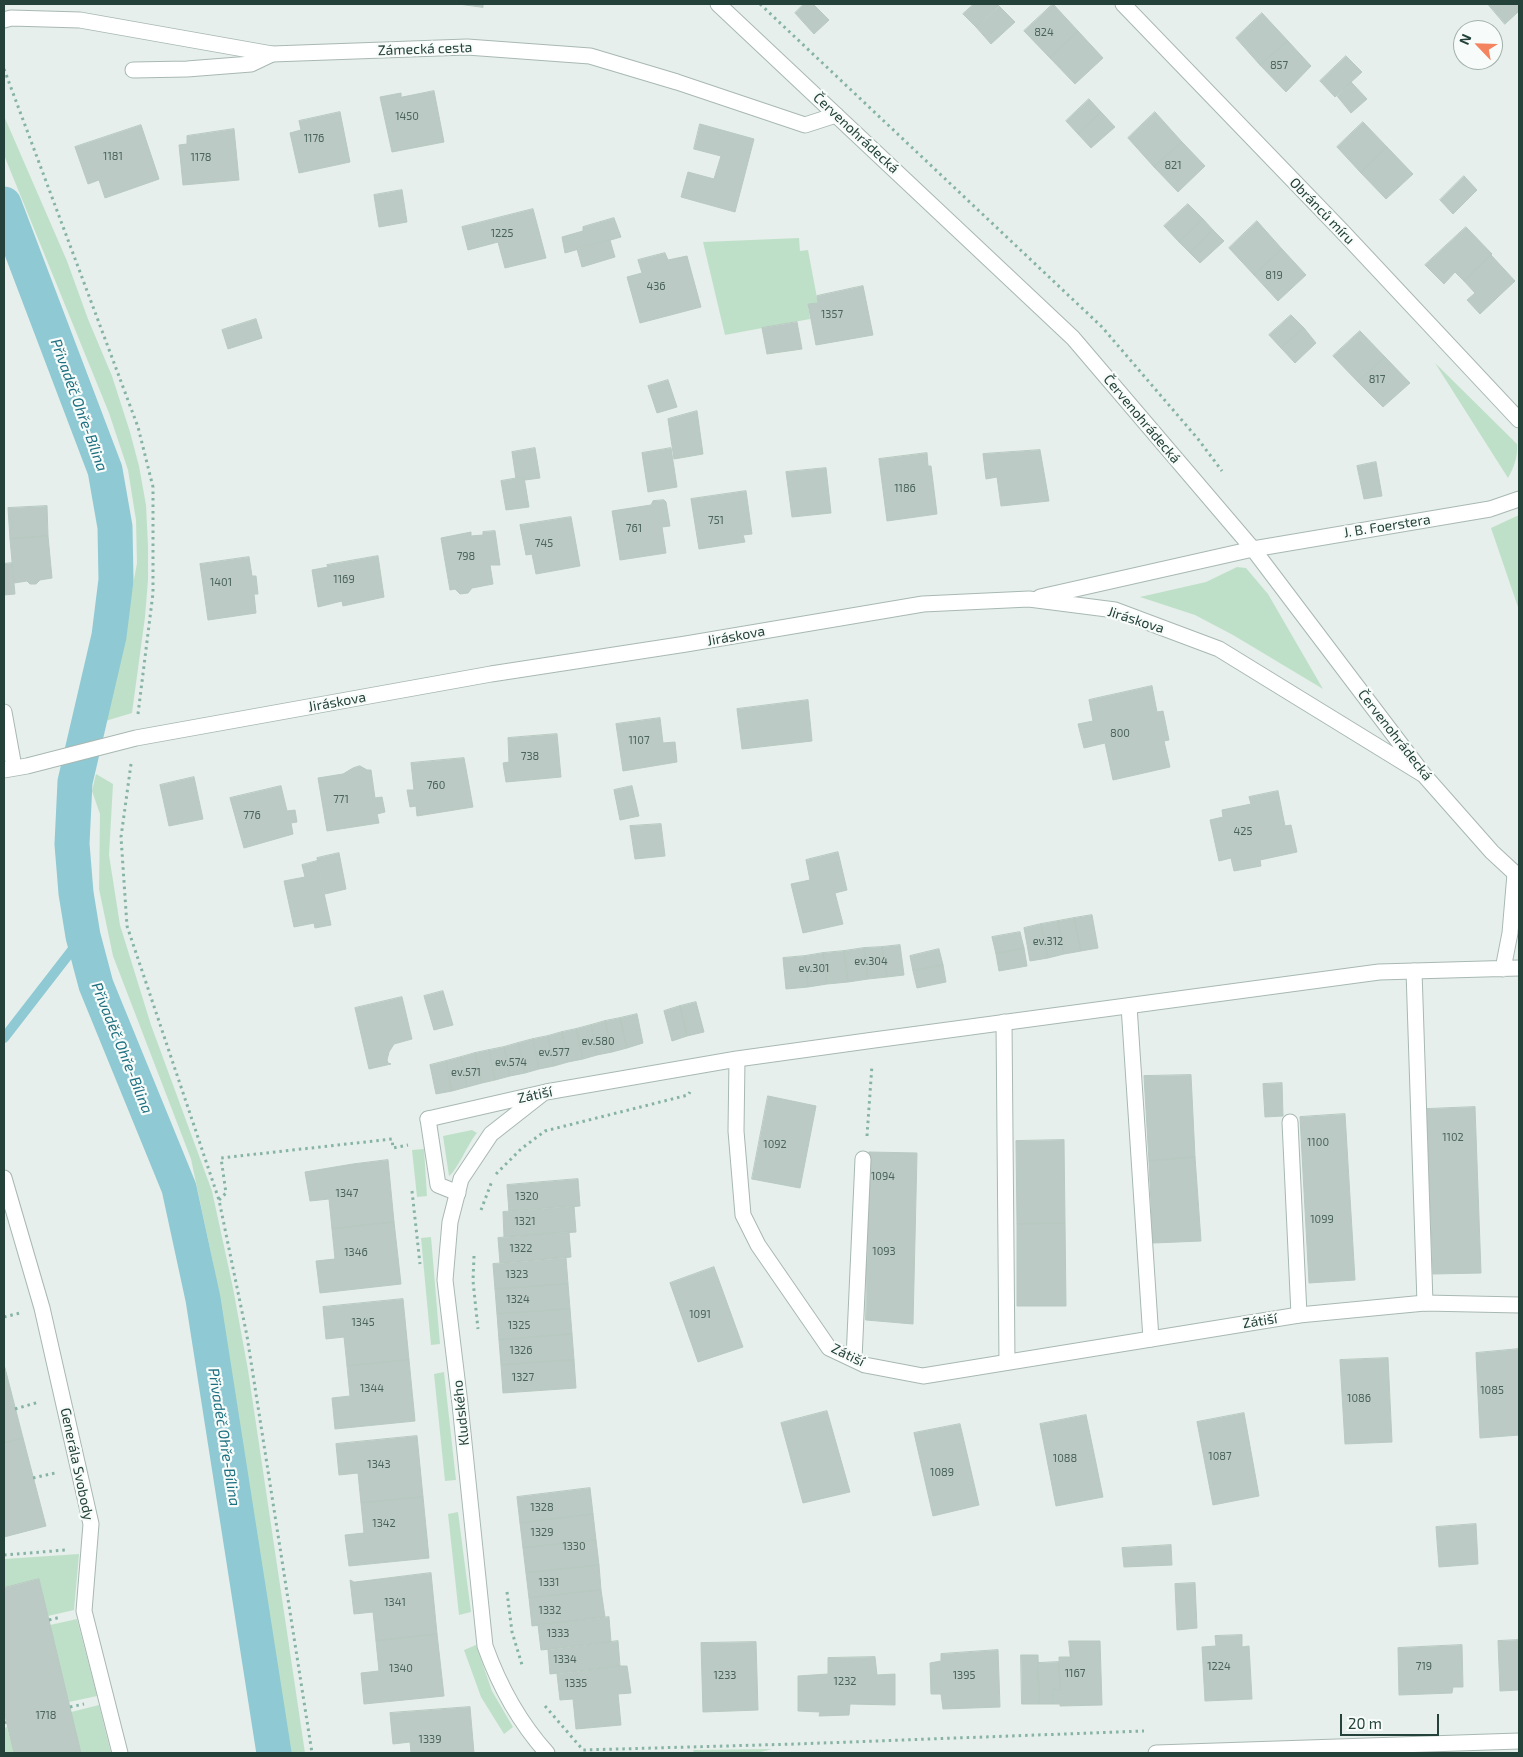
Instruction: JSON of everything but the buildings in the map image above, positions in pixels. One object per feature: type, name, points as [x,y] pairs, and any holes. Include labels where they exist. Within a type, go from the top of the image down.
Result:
[{"type":"street","name":"Červenohrádecká","points":[[718,4],[1073,338],[1253,549],[1424,775],[1492,852],[1517,876]]},
{"type":"street","name":"Obránců míru","points":[[1123,4],[1341,230],[1519,420]]},
{"type":"street","name":"Zámecká cesta","points":[[4,20],[11,18],[80,20],[272,54],[467,47],[590,56],[677,82],[805,125],[836,114]]},
{"type":"street","points":[[133,70],[187,69],[251,64],[272,54]]},
{"type":"street","name":"J. B. Foerstera","points":[[1029,599],[1253,549],[1490,509],[1519,499]]},
{"type":"street","name":"Jiráskova","points":[[4,712],[15,768],[131,740],[481,676],[695,643],[922,604],[1029,599],[1116,610],[1219,649],[1424,775]]},
{"type":"street","points":[[1503,969],[1510,933],[1517,876]]},
{"type":"street","points":[[737,1060],[1379,972],[1519,968]]},
{"type":"street","points":[[1414,971],[1425,1303]]},
{"type":"street","points":[[1129,1006],[1151,1339]]},
{"type":"street","points":[[1004,1022],[1007,1362]]},
{"type":"street","name":"Zátiší","points":[[458,1193],[438,1185],[428,1119],[546,1092],[737,1060],[736,1131],[743,1215],[758,1245],[829,1348],[865,1365],[923,1376],[1299,1315],[1425,1303],[1519,1305]]},
{"type":"street","name":"Kludského","points":[[546,1092],[491,1134],[461,1178],[450,1222],[446,1280],[485,1646],[495,1675],[509,1701],[536,1741],[547,1753]]},
{"type":"street","points":[[1290,1122],[1299,1315]]},
{"type":"street","points":[[854,1360],[863,1159]]},
{"type":"street","name":"Generála Svobody","points":[[4,1178],[42,1308],[91,1524],[84,1611],[120,1753]]},
{"type":"street","points":[[1156,1753],[1519,1741]]},
{"type":"path","points":[[4,69],[138,427],[153,487],[153,593],[143,684],[131,740],[129,777],[121,837],[126,926],[219,1200],[247,1336],[312,1753]]},
{"type":"path","points":[[863,1159],[866,1150],[874,1040]]},
{"type":"path","points":[[478,1218],[493,1177],[521,1150],[545,1131],[688,1095],[712,1064]]},
{"type":"path","points":[[219,1200],[226,1193],[221,1158],[392,1138],[393,1148]]},
{"type":"path","points":[[474,1253],[473,1281],[478,1330]]},
{"type":"path","points":[[4,1555],[89,1549]]},
{"type":"path","points":[[506,1584],[512,1632],[527,1675]]},
{"type":"path","points":[[541,1702],[584,1750]]},
{"type":"path","points":[[579,1753],[584,1750],[1145,1731]]},
{"type":"green space","points":[[4,116],[67,261],[88,319],[112,376],[139,466],[146,505],[148,580],[132,713],[102,722],[115,682],[137,563],[136,520],[128,470],[109,413],[4,155]]},
{"type":"green space","points":[[799,238],[800,251],[808,250],[818,303],[808,304],[810,319],[725,335],[703,242]]},
{"type":"green space","points":[[1435,363],[1517,444],[1515,462],[1508,478]]},
{"type":"green space","points":[[1519,515],[1519,610],[1491,528]]},
{"type":"green space","points":[[1237,567],[1246,568],[1268,594],[1323,689],[1233,635],[1195,615],[1140,597],[1206,582]]},
{"type":"green space","points":[[96,774],[113,784],[109,855],[120,925],[151,1025],[212,1191],[233,1288],[248,1370],[305,1753],[290,1753],[213,1263],[191,1159],[113,956],[99,889],[100,814],[92,791]]},
{"type":"green space","points":[[472,1130],[477,1133],[449,1176],[443,1136]]},
{"type":"green space","points":[[424,1149],[427,1196],[417,1197],[412,1150]]},
{"type":"green space","points":[[431,1237],[440,1344],[431,1345],[421,1238]]},
{"type":"green space","points":[[444,1372],[456,1480],[445,1481],[434,1374]]},
{"type":"green space","points":[[458,1512],[471,1612],[459,1615],[448,1514]]},
{"type":"green space","points":[[79,1554],[74,1610],[48,1616],[39,1579],[4,1588],[4,1559]]},
{"type":"green space","points":[[77,1619],[97,1696],[69,1702],[50,1625]]},
{"type":"green space","points":[[476,1645],[492,1691],[513,1727],[504,1734],[481,1697],[464,1650]]},
{"type":"green space","points":[[99,1705],[111,1753],[81,1753],[71,1712]]},
{"type":"green space","points":[[7,1727],[14,1753],[4,1753],[4,1728]]},
{"type":"green space","points":[[772,1749],[757,1753],[694,1753],[693,1750]]},
{"type":"waterway","name":"Přivaděč Ohře-Bílina","points":[[4,204],[105,470],[115,527],[116,580],[109,636],[75,782],[72,844],[76,893],[83,936],[96,985],[179,1188],[203,1299],[274,1753]]},
{"type":"waterway","points":[[4,1038],[83,936]]}]
